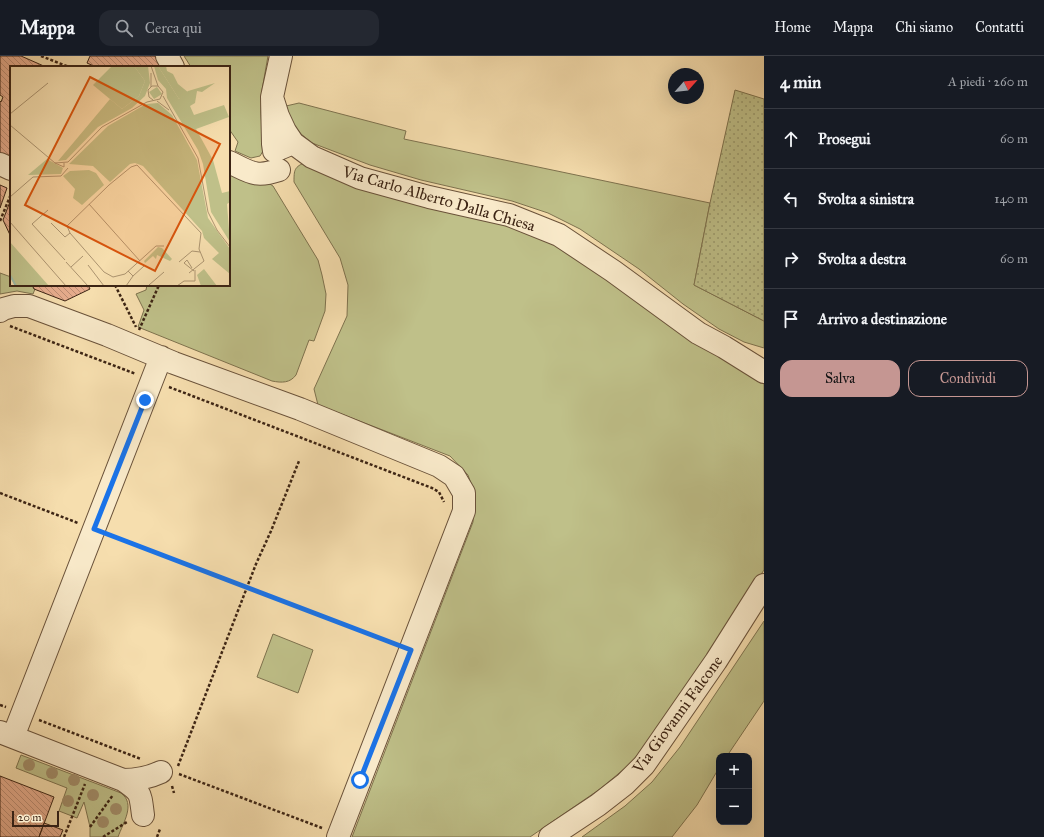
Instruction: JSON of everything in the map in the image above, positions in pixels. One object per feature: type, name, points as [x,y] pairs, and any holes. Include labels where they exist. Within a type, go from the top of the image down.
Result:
[{"type":"street","points":[[167,56],[172,66]]},
{"type":"street","name":"Via Carlo Alberto Dalla Chiesa","points":[[282,56],[272,97],[284,131],[282,155],[312,157],[360,178],[428,197],[509,215],[559,235],[613,271],[698,333],[764,372]]},
{"type":"street","points":[[230,163],[252,174],[266,174],[282,155]]},
{"type":"street","points":[[0,164],[10,169]]},
{"type":"street","points":[[0,295],[14,293],[38,294],[66,305],[74,313],[81,326]]},
{"type":"street","points":[[3,318],[3,309],[14,306],[29,306],[161,357],[300,408],[439,466],[454,476],[464,493],[464,511],[338,837]]},
{"type":"street","name":"Via Carlo Alberto Dalla Chiesa","points":[[724,347],[764,361]]},
{"type":"street","points":[[135,818],[141,799],[137,789],[119,787],[6,735],[94,529],[161,357]]},
{"type":"street","name":"Via Giovanni Falcone","points":[[550,837],[598,805],[625,784],[644,765],[716,661],[764,586]]},
{"type":"street","points":[[119,787],[151,776],[170,774]]},
{"type":"path","points":[[41,56],[66,66]]},
{"type":"path","points":[[0,221],[10,196]]},
{"type":"path","points":[[116,286],[138,332],[159,286]]},
{"type":"path","points":[[3,318],[152,380],[432,488],[439,492],[446,506]]},
{"type":"path","points":[[174,793],[170,774],[186,745],[246,588],[274,525],[299,461]]},
{"type":"path","points":[[0,493],[411,650]]},
{"type":"path","points":[[64,837],[86,783]]},
{"type":"path","points":[[90,827],[119,787]]},
{"type":"path","points":[[103,837],[135,818]]},
{"type":"path","points":[[157,837],[160,829]]},
{"type":"green space","points":[[184,56],[268,56],[262,90],[261,112],[263,151],[260,156],[251,158],[235,151],[238,142],[230,130],[230,66],[190,66]]},
{"type":"green space","points":[[735,90],[764,99],[764,321],[694,285],[710,203]]},
{"type":"green space","points":[[299,103],[406,131],[404,139],[710,203],[694,285],[764,321],[764,348],[744,342],[719,329],[683,304],[639,269],[580,229],[548,213],[512,201],[421,180],[370,165],[312,143],[301,134],[292,123],[286,106]]},
{"type":"green space","points":[[306,162],[524,229],[578,257],[683,333],[764,384],[764,570],[657,731],[630,764],[600,789],[530,837],[352,837],[473,522],[475,495],[468,475],[450,456],[318,405],[314,389],[347,316],[348,285],[340,258],[294,182],[294,175],[297,167]]},
{"type":"green space","points":[[230,168],[265,181],[273,186],[318,260],[326,294],[325,311],[314,341],[309,340],[296,375],[291,380],[279,382],[272,381],[138,327],[144,310],[136,294],[146,290],[147,286],[230,286]]},
{"type":"green space","points":[[0,273],[10,277],[10,286],[33,286],[35,289],[33,294],[17,291],[0,294]]},
{"type":"green space","points":[[764,621],[764,701],[729,753],[716,753],[716,773],[697,805],[672,837],[582,837],[625,806],[652,782],[680,747]]},
{"type":"green space","points":[[273,634],[313,650],[298,693],[257,677]]},
{"type":"green space","points":[[21,755],[121,793],[128,803],[128,808],[118,837],[90,837],[90,827],[84,802],[77,818],[59,811],[67,788],[16,768]]},
{"type":"building","points":[[0,56],[21,56],[44,66],[10,66],[10,162],[0,157],[0,101],[1,102],[3,97],[0,95]]},
{"type":"building","points":[[90,56],[155,56],[160,66],[94,66],[87,63]]},
{"type":"building","points":[[0,185],[7,188],[0,208]]},
{"type":"building","points":[[10,202],[10,235],[3,220]]},
{"type":"building","points":[[32,286],[88,286],[90,289],[65,301],[34,289]]},
{"type":"building","points":[[0,776],[54,797],[39,837],[0,837]]},
{"type":"building","points":[[44,823],[63,830],[60,837],[39,837]]},
{"type":"route","points":[[145,400],[94,529],[411,650],[360,780]]}]
